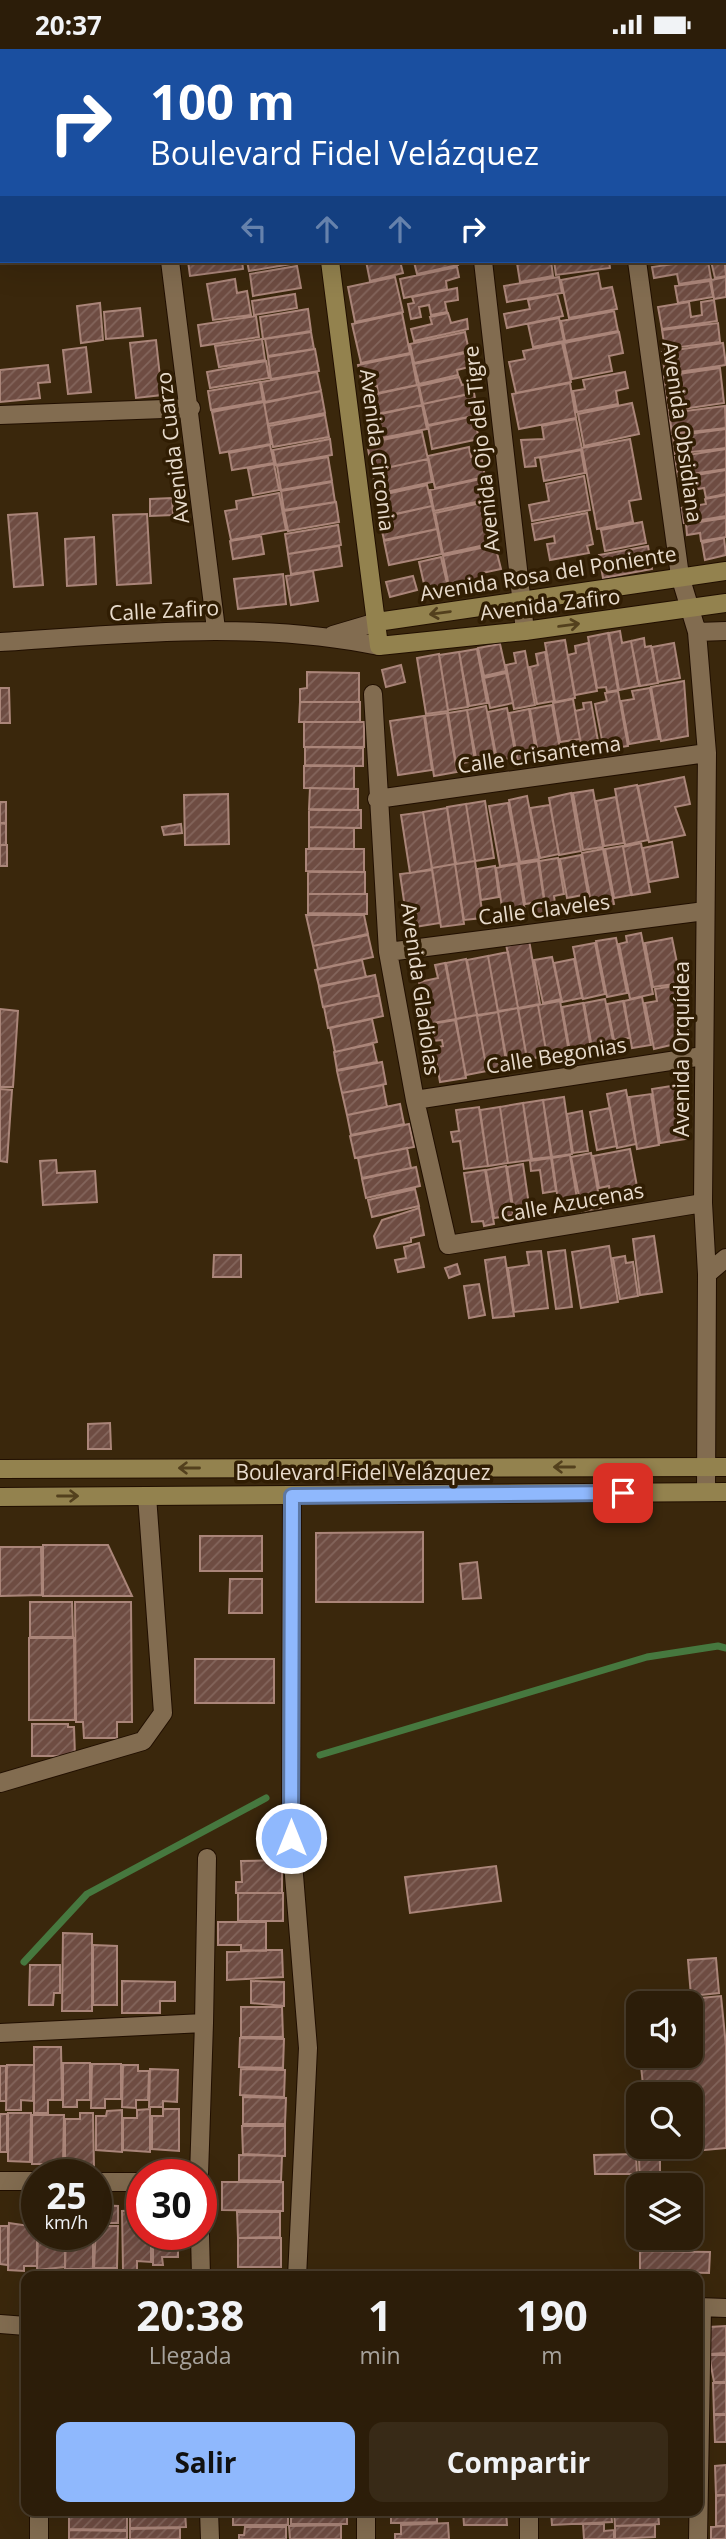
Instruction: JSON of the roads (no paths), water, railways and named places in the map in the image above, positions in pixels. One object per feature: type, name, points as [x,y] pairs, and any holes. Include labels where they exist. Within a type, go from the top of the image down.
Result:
[{"type":"main road","name":"Avenida Circonia","points":[[330,263],[379,646]]},
{"type":"main road","name":"Avenida Rosa del Poniente","points":[[377,622],[726,571]]},
{"type":"main road","name":"Avenida Zafiro","points":[[379,646],[525,631],[726,603]]},
{"type":"main road","name":"Boulevard Fidel Velázquez","points":[[0,1469],[726,1467]]},
{"type":"main road","points":[[95,1469],[95,1496]]},
{"type":"main road","name":"Boulevard Fidel Velázquez","points":[[0,1497],[726,1492]]},
{"type":"street","name":"Avenida Cuarzo","points":[[170,263],[191,408],[216,629]]},
{"type":"street","name":"Avenida Ojo del Tigre","points":[[483,263],[525,631]]},
{"type":"street","name":"Avenida Obsidiana","points":[[637,263],[680,576],[688,608]]},
{"type":"street","points":[[0,415],[77,410],[191,408]]},
{"type":"street","name":"Avenida Orquídea","points":[[688,608],[697,632],[706,753],[703,1056],[703,1203],[707,1275],[706,1492]]},
{"type":"street","name":"Calle Zafiro","points":[[330,636],[377,622]]},
{"type":"street","name":"Calle Zafiro","points":[[0,642],[216,629],[330,636],[379,646]]},
{"type":"street","points":[[697,632],[726,631]]},
{"type":"street","name":"Avenida Gladiolas","points":[[373,694],[377,799],[388,952],[415,1100],[448,1245]]},
{"type":"street","name":"Calle Crisantema","points":[[377,799],[706,753]]},
{"type":"street","name":"Calle Claveles","points":[[388,952],[705,911]]},
{"type":"street","name":"Calle Begonias","points":[[415,1100],[703,1056]]},
{"type":"street","name":"Calle Azucenas","points":[[448,1245],[703,1203]]},
{"type":"street","points":[[707,1275],[726,1258]]},
{"type":"street","points":[[0,1783],[143,1741],[163,1713],[147,1496]]},
{"type":"street","points":[[292,1496],[291,1838],[307,2048],[297,2271]]},
{"type":"street","points":[[200,2159],[207,1858]]},
{"type":"street","points":[[0,2033],[204,2023]]},
{"type":"street","points":[[0,2181],[21,2181]]},
{"type":"street","points":[[200,2250],[201,2271]]},
{"type":"street","points":[[703,2307],[726,2308]]},
{"type":"street","points":[[0,2325],[21,2326]]},
{"type":"street","points":[[39,2516],[39,2539]]},
{"type":"street","points":[[209,2516],[210,2539]]},
{"type":"street","points":[[366,2516],[366,2539]]},
{"type":"street","points":[[529,2516],[529,2539]]},
{"type":"street","points":[[698,2516],[698,2539]]},
{"type":"waterway","points":[[320,1755],[647,1657],[718,1646],[726,1648]]},
{"type":"waterway","points":[[24,1962],[87,1894],[266,1798]]}]
